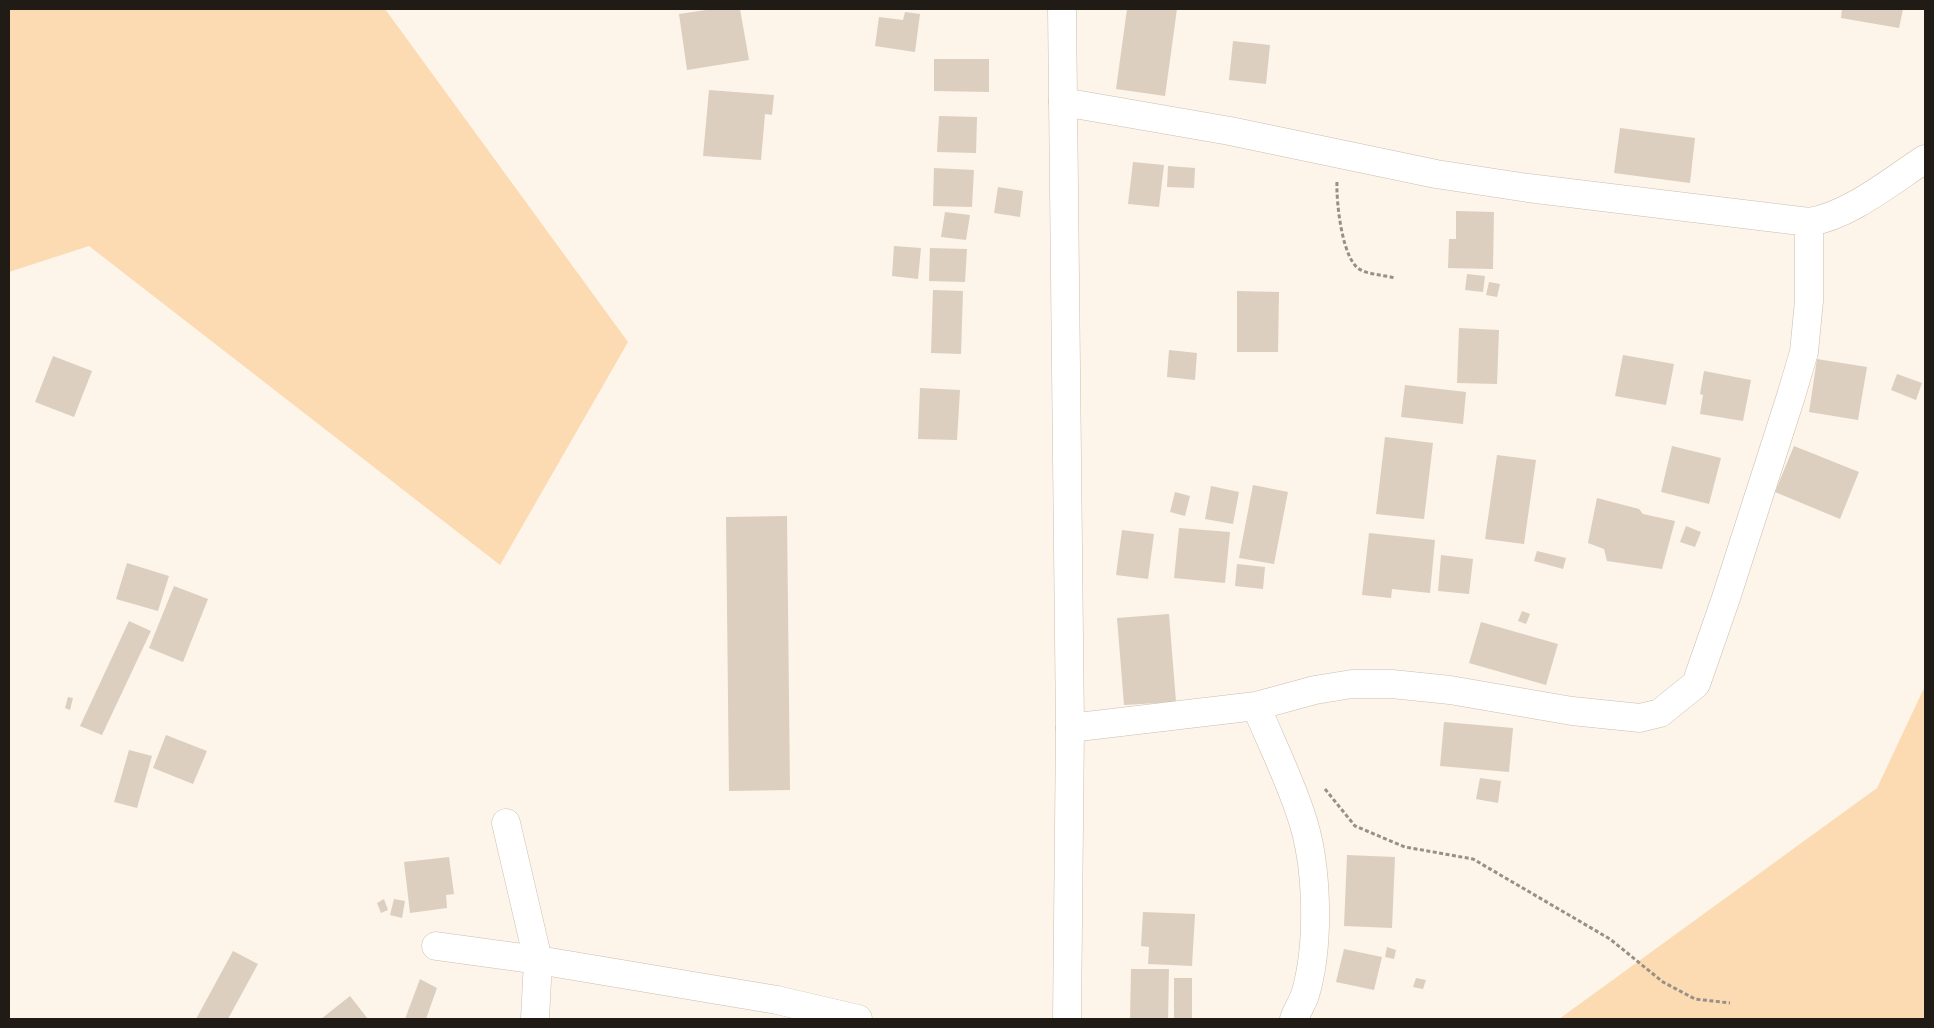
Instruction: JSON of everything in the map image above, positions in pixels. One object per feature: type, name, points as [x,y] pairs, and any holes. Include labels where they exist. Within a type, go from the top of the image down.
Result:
[{"type":"street","points":[[1062,9],[1070,728],[1067,1019]]},
{"type":"street","points":[[1063,102],[1230,130],[1338,155],[1436,174],[1809,222],[1820,221],[1845,211],[1925,159]]},
{"type":"street","points":[[1070,728],[1256,706],[1315,690],[1352,684],[1392,684],[1450,690],[1572,711],[1640,718],[1660,714],[1696,684],[1726,598],[1804,352],[1808,302],[1809,222]]},
{"type":"street","points":[[1256,706],[1302,815],[1311,853],[1315,906],[1312,958],[1305,996],[1294,1019]]},
{"type":"street","points":[[506,822],[538,960],[535,1019]]},
{"type":"street","points":[[436,946],[538,960],[777,1000],[858,1019]]},
{"type":"path","points":[[1338,155],[1336,194],[1342,232],[1354,266],[1360,270],[1395,278]]},
{"type":"path","points":[[1324,788],[1354,826],[1405,847],[1473,859],[1610,939],[1664,982],[1696,999],[1730,1003]]},
{"type":"shaded area","points":[[9,9],[385,9],[628,342],[500,565],[89,246],[9,272]]},
{"type":"shaded area","points":[[1925,686],[1925,1019],[1559,1019],[1877,788]]},
{"type":"building","points":[[713,9],[740,9],[749,60],[687,70],[679,14]]},
{"type":"building","points":[[1127,9],[1177,9],[1165,96],[1116,89]]},
{"type":"building","points":[[1842,9],[1903,9],[1899,28],[1841,18]]},
{"type":"building","points":[[905,12],[920,14],[915,52],[875,46],[879,17],[903,20]]},
{"type":"building","points":[[1233,41],[1270,45],[1266,84],[1229,80]]},
{"type":"building","points":[[934,59],[989,59],[989,92],[934,91]]},
{"type":"building","points":[[709,90],[774,95],[772,115],[765,114],[761,160],[703,156]]},
{"type":"building","points":[[939,116],[977,117],[976,153],[937,152]]},
{"type":"building","points":[[1620,128],[1695,138],[1690,183],[1614,173]]},
{"type":"building","points":[[1133,162],[1164,165],[1159,207],[1128,204]]},
{"type":"building","points":[[1168,166],[1195,168],[1194,188],[1167,187]]},
{"type":"building","points":[[934,168],[974,170],[972,207],[933,206]]},
{"type":"building","points":[[998,187],[1023,191],[1020,217],[994,213]]},
{"type":"building","points":[[1456,211],[1494,212],[1493,269],[1448,268],[1449,239],[1456,239]]},
{"type":"building","points":[[945,212],[970,215],[966,240],[941,237]]},
{"type":"building","points":[[894,246],[921,248],[918,279],[892,276]]},
{"type":"building","points":[[930,248],[967,249],[965,282],[929,281]]},
{"type":"building","points":[[1467,274],[1485,276],[1483,292],[1465,290]]},
{"type":"building","points":[[1489,282],[1500,284],[1497,297],[1486,295]]},
{"type":"building","points":[[933,290],[963,291],[961,354],[931,353]]},
{"type":"building","points":[[1237,291],[1279,292],[1278,352],[1237,352]]},
{"type":"building","points":[[1459,328],[1499,330],[1497,384],[1457,383]]},
{"type":"building","points":[[1169,350],[1197,353],[1195,380],[1167,377]]},
{"type":"building","points":[[1623,355],[1674,364],[1666,405],[1615,396]]},
{"type":"building","points":[[53,356],[92,371],[74,417],[35,402]]},
{"type":"building","points":[[1817,359],[1867,367],[1858,420],[1809,412]]},
{"type":"building","points":[[1704,371],[1751,380],[1743,421],[1700,414],[1703,395],[1700,394]]},
{"type":"building","points":[[1897,374],[1922,383],[1916,400],[1891,390]]},
{"type":"building","points":[[1405,385],[1466,392],[1463,424],[1401,417]]},
{"type":"building","points":[[920,388],[960,390],[957,440],[918,439]]},
{"type":"building","points":[[1385,437],[1433,443],[1424,519],[1376,514]]},
{"type":"building","points":[[1672,446],[1721,458],[1709,504],[1661,492]]},
{"type":"building","points":[[1794,446],[1859,472],[1840,519],[1775,492]]},
{"type":"building","points":[[1497,455],[1536,460],[1524,544],[1485,539]]},
{"type":"building","points":[[1253,485],[1288,492],[1274,564],[1239,558]]},
{"type":"building","points":[[1211,486],[1239,492],[1233,524],[1205,519]]},
{"type":"building","points":[[1175,492],[1190,496],[1185,516],[1170,512]]},
{"type":"building","points":[[1597,498],[1639,509],[1643,514],[1675,521],[1662,569],[1607,561],[1604,549],[1588,543]]},
{"type":"building","points":[[787,516],[790,790],[729,791],[726,517]]},
{"type":"building","points":[[1686,526],[1701,532],[1695,547],[1680,542]]},
{"type":"building","points":[[1179,528],[1230,532],[1225,583],[1174,578]]},
{"type":"building","points":[[1122,530],[1154,534],[1148,579],[1116,575]]},
{"type":"building","points":[[1369,533],[1435,540],[1430,593],[1392,589],[1391,598],[1362,595]]},
{"type":"building","points":[[1537,551],[1566,558],[1563,569],[1534,561]]},
{"type":"building","points":[[1441,555],[1473,559],[1469,594],[1438,591]]},
{"type":"building","points":[[127,563],[169,576],[158,611],[116,599]]},
{"type":"building","points":[[1237,564],[1265,567],[1263,589],[1235,586]]},
{"type":"building","points":[[174,586],[208,599],[183,662],[149,648]]},
{"type":"building","points":[[1522,611],[1530,614],[1526,624],[1518,621]]},
{"type":"building","points":[[1169,614],[1176,702],[1124,705],[1117,618]]},
{"type":"building","points":[[129,621],[151,631],[102,735],[80,726]]},
{"type":"building","points":[[1481,622],[1558,644],[1546,685],[1469,663]]},
{"type":"building","points":[[68,697],[73,698],[70,710],[65,708]]},
{"type":"building","points":[[1444,722],[1513,728],[1509,772],[1440,766]]},
{"type":"building","points":[[166,735],[207,751],[193,784],[153,768]]},
{"type":"building","points":[[129,750],[152,756],[137,808],[114,802]]},
{"type":"building","points":[[1480,778],[1501,781],[1498,803],[1476,799]]},
{"type":"building","points":[[1347,855],[1395,857],[1392,928],[1344,926]]},
{"type":"building","points":[[449,857],[454,894],[446,895],[447,908],[410,913],[404,862]]},
{"type":"building","points":[[384,899],[388,910],[381,913],[377,903]]},
{"type":"building","points":[[394,899],[405,901],[402,918],[390,915]]},
{"type":"building","points":[[1143,912],[1195,914],[1192,966],[1148,964],[1149,947],[1141,946]]},
{"type":"building","points":[[1387,947],[1396,950],[1394,959],[1385,957]]},
{"type":"building","points":[[1344,949],[1382,957],[1374,990],[1336,982]]},
{"type":"building","points":[[233,951],[258,964],[228,1019],[196,1019]]},
{"type":"building","points":[[1131,969],[1169,969],[1168,1019],[1130,1019]]},
{"type":"building","points":[[1174,978],[1192,978],[1192,1019],[1174,1019]]},
{"type":"building","points":[[1416,978],[1426,980],[1423,989],[1413,987]]},
{"type":"building","points":[[420,979],[437,988],[426,1019],[405,1019]]},
{"type":"building","points":[[350,996],[368,1019],[321,1019]]}]
